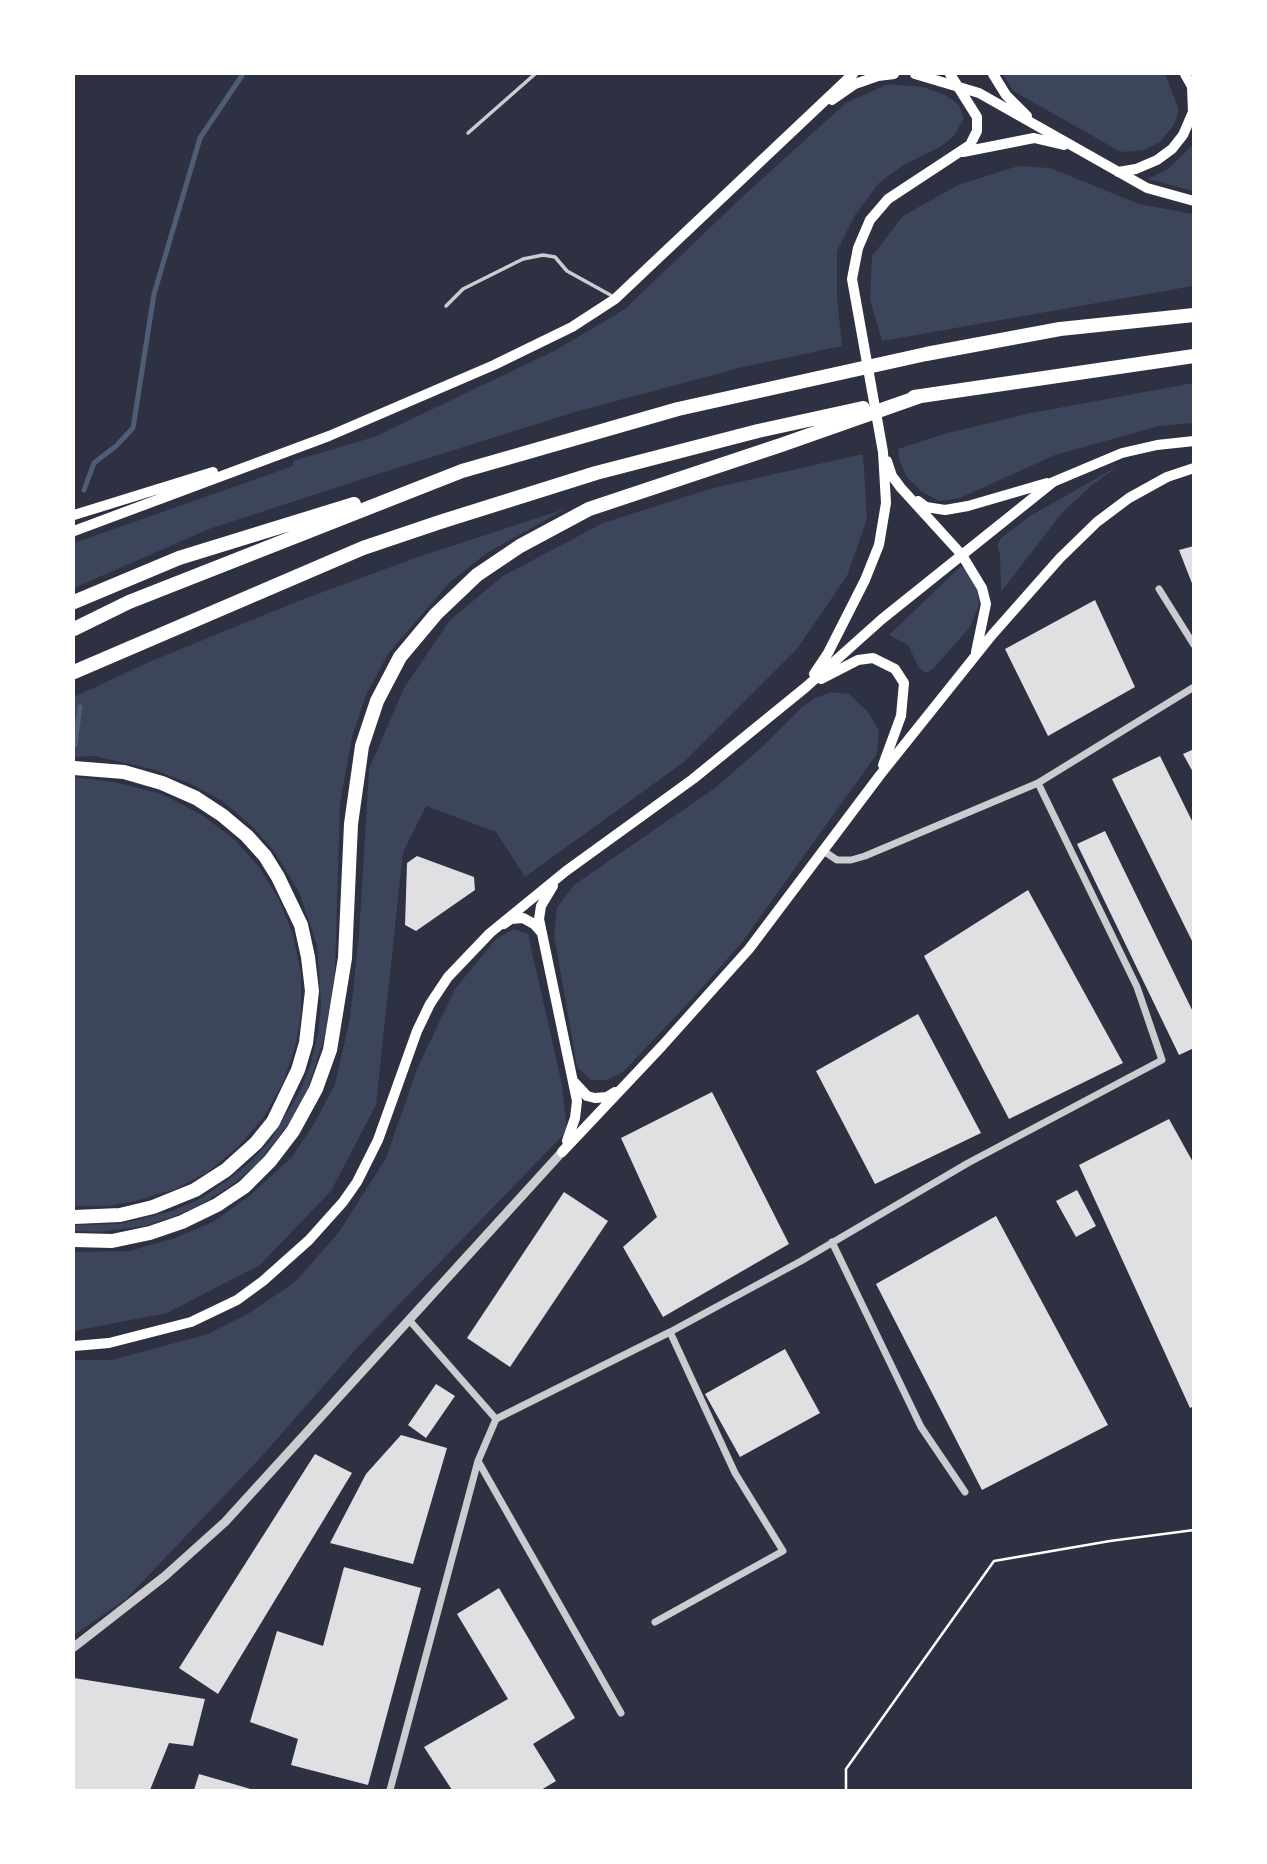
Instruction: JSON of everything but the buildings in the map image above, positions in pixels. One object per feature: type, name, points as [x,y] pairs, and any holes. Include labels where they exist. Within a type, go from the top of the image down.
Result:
[{"type":"highway","points":[[74,602],[179,558],[462,471],[678,410],[926,354],[1060,330],[1194,315]]},
{"type":"highway","points":[[74,672],[363,548],[596,473],[675,452],[921,396],[1194,356]]},
{"type":"highway","points":[[74,1240],[112,1241],[150,1233],[182,1222],[217,1205],[244,1187],[270,1161],[293,1131],[316,1089],[330,1050],[345,958],[351,824],[362,746],[377,701],[400,657],[436,614],[477,575],[520,547],[589,509],[921,396]]},
{"type":"highway","points":[[74,629],[129,602],[462,471]]},
{"type":"highway","points":[[74,768],[124,772],[162,783],[196,798],[247,836],[265,856],[278,877],[301,925],[309,957],[312,991],[306,1042],[298,1070],[273,1122],[256,1143],[226,1170],[195,1190],[174,1199],[120,1215],[74,1217]]},
{"type":"main road","points":[[74,531],[329,436],[494,365],[572,327],[615,299],[853,74]]},
{"type":"main road","points":[[801,121],[855,84],[894,74]]},
{"type":"main road","points":[[915,74],[979,93],[1147,188],[1194,201]]},
{"type":"main road","points":[[806,687],[828,653],[865,580],[879,545],[886,503],[883,452],[852,279],[858,248],[870,219],[888,199],[970,145],[978,131],[977,117],[950,74]]},
{"type":"main road","points":[[993,74],[1006,95],[1033,123]]},
{"type":"main road","points":[[1118,172],[1136,169],[1157,160],[1172,149],[1183,135],[1193,112],[1193,89],[1185,74]]},
{"type":"main road","points":[[957,154],[1034,138],[1074,147]]},
{"type":"main road","points":[[74,515],[329,436]]},
{"type":"main road","points":[[901,488],[926,507],[945,510],[1053,482],[1122,453],[1157,444],[1194,441]]},
{"type":"main road","points":[[883,452],[892,476],[962,555],[982,588],[986,604],[974,658]]},
{"type":"main road","points":[[562,1152],[749,949],[880,775],[974,658],[1060,558],[1097,522],[1139,492],[1167,477],[1194,468]]},
{"type":"main road","points":[[74,1346],[134,1338],[191,1322],[237,1300],[263,1282],[309,1240],[343,1202],[368,1162],[417,1031],[430,1004],[448,977],[489,933],[566,871],[693,779],[806,687],[882,619],[1053,482]]},
{"type":"main road","points":[[806,687],[858,660],[873,658],[895,669],[904,683],[901,716],[880,775]]},
{"type":"main road","points":[[562,1152],[571,1132],[577,1101],[539,919],[548,891],[566,871]]},
{"type":"main road","points":[[489,933],[511,919],[523,918],[534,924],[544,936]]},
{"type":"main road","points":[[574,1081],[579,1089],[595,1098],[607,1097],[626,1085]]},
{"type":"street","points":[[1159,589],[1194,645]]},
{"type":"street","points":[[822,850],[837,860],[865,856],[1038,783],[1194,687]]},
{"type":"street","points":[[390,1790],[478,1461],[496,1419],[670,1332],[968,1163],[1162,1060],[1137,987],[1038,783]]},
{"type":"street","points":[[74,1647],[165,1576],[225,1522],[562,1152]]},
{"type":"street","points":[[832,1242],[921,1427],[965,1492]]},
{"type":"street","points":[[410,1321],[496,1419]]},
{"type":"street","points":[[655,1622],[783,1551],[735,1474],[670,1332]]},
{"type":"street","points":[[478,1461],[621,1713]]},
{"type":"lane","points":[[468,133],[535,74]]},
{"type":"lane","points":[[446,306],[463,289],[523,259],[543,255],[555,257],[567,271],[615,299]]},
{"type":"path","points":[[846,1790],[846,1769],[994,1561],[1194,1530]]},
{"type":"shaded area","points":[[1003,74],[1165,74],[1179,110],[1174,125],[1160,142],[1144,150],[1121,152],[1013,91]]},
{"type":"shaded area","points":[[888,84],[924,87],[945,95],[959,105],[964,118],[954,136],[940,147],[902,166],[879,183],[855,215],[837,251],[837,298],[842,346],[743,367],[575,412],[381,473],[209,529],[74,588],[74,543],[293,466],[293,461],[374,437],[556,350],[625,309],[741,198],[846,103]]},
{"type":"shaded area","points":[[1193,145],[1193,191],[1148,179],[1168,169]]},
{"type":"shaded area","points":[[1018,166],[1050,168],[1139,204],[1193,214],[1193,286],[882,341],[870,300],[872,256],[903,216],[958,185]]},
{"type":"shaded area","points":[[1193,383],[1193,423],[1159,426],[1055,455],[960,498],[939,501],[921,491],[907,477],[899,460],[898,449],[944,434],[1026,414]]},
{"type":"shaded area","points":[[863,454],[867,519],[847,576],[797,649],[684,762],[525,877],[496,832],[426,806],[403,852],[376,1105],[331,1191],[260,1265],[167,1313],[74,1331],[74,1252],[129,1251],[175,1238],[213,1222],[248,1197],[292,1157],[315,1122],[335,1084],[350,1018],[359,935],[369,769],[404,688],[450,620],[503,576],[603,523],[713,488]]},
{"type":"shaded area","points":[[1120,465],[1092,485],[1061,514],[1001,592],[1000,553],[997,546],[1001,538],[1030,516]]},
{"type":"shaded area","points":[[565,509],[487,553],[450,582],[388,654],[366,695],[352,737],[340,804],[335,972],[325,1035],[306,1095],[290,1123],[256,1165],[232,1185],[202,1204],[144,1226],[99,1232],[74,1231],[74,1225],[120,1224],[172,1211],[200,1199],[251,1161],[270,1141],[299,1093],[310,1066],[321,1006],[317,945],[299,892],[274,851],[251,825],[222,801],[189,783],[152,769],[94,756],[74,757],[74,697],[149,662],[301,600],[418,557]]},
{"type":"shaded area","points":[[961,566],[977,589],[979,605],[970,627],[933,669],[926,673],[919,668],[908,645],[889,635]]},
{"type":"shaded area","points":[[832,692],[849,694],[869,713],[879,731],[877,754],[743,941],[693,998],[623,1072],[607,1080],[591,1080],[577,1067],[554,935],[557,908],[574,885],[715,788],[801,708],[815,698]]},
{"type":"shaded area","points":[[74,777],[114,782],[162,794],[202,815],[235,840],[260,868],[279,900],[293,934],[301,974],[301,1014],[295,1048],[283,1083],[263,1118],[239,1146],[208,1172],[175,1189],[136,1201],[107,1206],[74,1206]]},
{"type":"shaded area","points":[[514,929],[528,934],[562,1085],[567,1131],[356,1349],[262,1456],[126,1599],[74,1635],[74,1360],[112,1360],[208,1334],[251,1312],[296,1281],[339,1232],[386,1158],[417,1069],[455,989],[496,939]]},
{"type":"waterway","points":[[84,490],[94,463],[133,428],[154,294],[200,138],[243,74]]},
{"type":"waterway","points":[[75,745],[80,707]]}]
